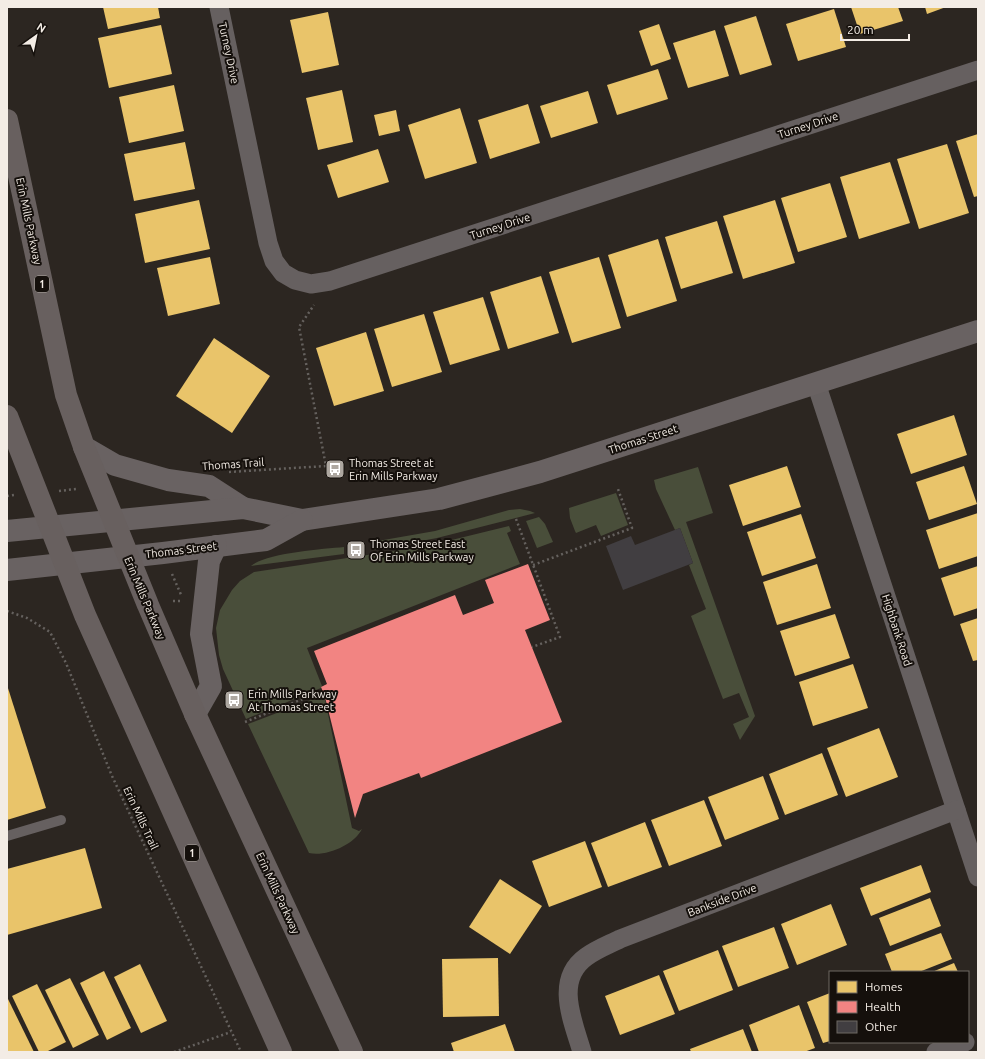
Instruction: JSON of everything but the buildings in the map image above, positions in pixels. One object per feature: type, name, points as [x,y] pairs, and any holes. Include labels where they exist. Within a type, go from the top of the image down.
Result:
[{"type":"main road","name":"Erin Mills Parkway","points":[[7,120],[66,395],[84,447],[113,521],[195,714],[352,1052]]},
{"type":"main road","name":"1","points":[[7,416],[85,614],[281,1052]]},
{"type":"street","name":"Turney Drive","points":[[219,7],[268,243],[274,261],[283,273],[295,280],[311,284],[330,281],[978,70]]},
{"type":"street","name":"Thomas Street","points":[[7,570],[266,540],[302,520],[439,499],[540,472],[978,331]]},
{"type":"street","name":"Highbank Road","points":[[816,383],[978,876]]},
{"type":"street","points":[[84,447],[114,465],[168,480],[209,486],[244,508]]},
{"type":"street","name":"Thomas Street","points":[[7,531],[244,508],[302,520]]},
{"type":"street","points":[[195,714],[211,686],[201,634],[209,561],[216,546]]},
{"type":"street","name":"Bankside Drive","points":[[582,1052],[568,1002],[568,985],[574,970],[585,958],[598,949],[956,810]]},
{"type":"street","points":[[936,1052],[962,1043]]},
{"type":"lane","points":[[7,836],[61,820]]},
{"type":"path","name":"Thomas Trail","points":[[226,473],[326,466],[299,327],[330,281]]},
{"type":"path","points":[[7,496],[99,487]]},
{"type":"path","points":[[533,565],[632,528],[618,489]]},
{"type":"path","points":[[516,520],[560,637],[532,647]]},
{"type":"path","points":[[170,567],[184,601]]},
{"type":"path","name":"Erin Mills Trail","points":[[7,611],[27,618],[50,632],[57,644],[112,776],[241,1052]]},
{"type":"path","points":[[245,722],[323,691]]},
{"type":"path","points":[[174,1052],[232,1032]]},
{"type":"green space","points":[[698,467],[713,513],[686,522],[755,716],[740,740],[733,724],[749,717],[739,693],[723,699],[691,616],[706,609],[689,565],[693,563],[680,528],[675,530],[656,489],[654,480]]},
{"type":"green space","points":[[616,493],[628,525],[601,536],[596,525],[576,533],[570,518],[569,508]]},
{"type":"green space","points":[[520,509],[535,513],[437,538],[373,550],[372,542],[435,531],[509,510]]},
{"type":"green space","points":[[539,517],[545,524],[553,542],[537,548],[526,521]]},
{"type":"green space","points":[[509,526],[511,531],[507,533],[520,564],[307,648],[322,686],[321,688],[246,719],[223,669],[219,655],[216,628],[220,610],[232,590],[240,581],[254,572],[427,546]]},
{"type":"green space","points":[[344,547],[344,554],[251,566],[258,562],[281,555],[309,550]]},
{"type":"green space","points":[[324,695],[352,828],[359,831],[362,829],[353,840],[346,845],[331,851],[316,854],[309,853],[248,724]]},
{"type":"place","name":"Thomas Street at Erin Mills Parkway","points":[[335,469]]},
{"type":"place","name":"Thomas Street East Of Erin Mills Parkway","points":[[356,550]]},
{"type":"place","name":"Erin Mills Parkway At Thomas Street","points":[[234,700]]}]
